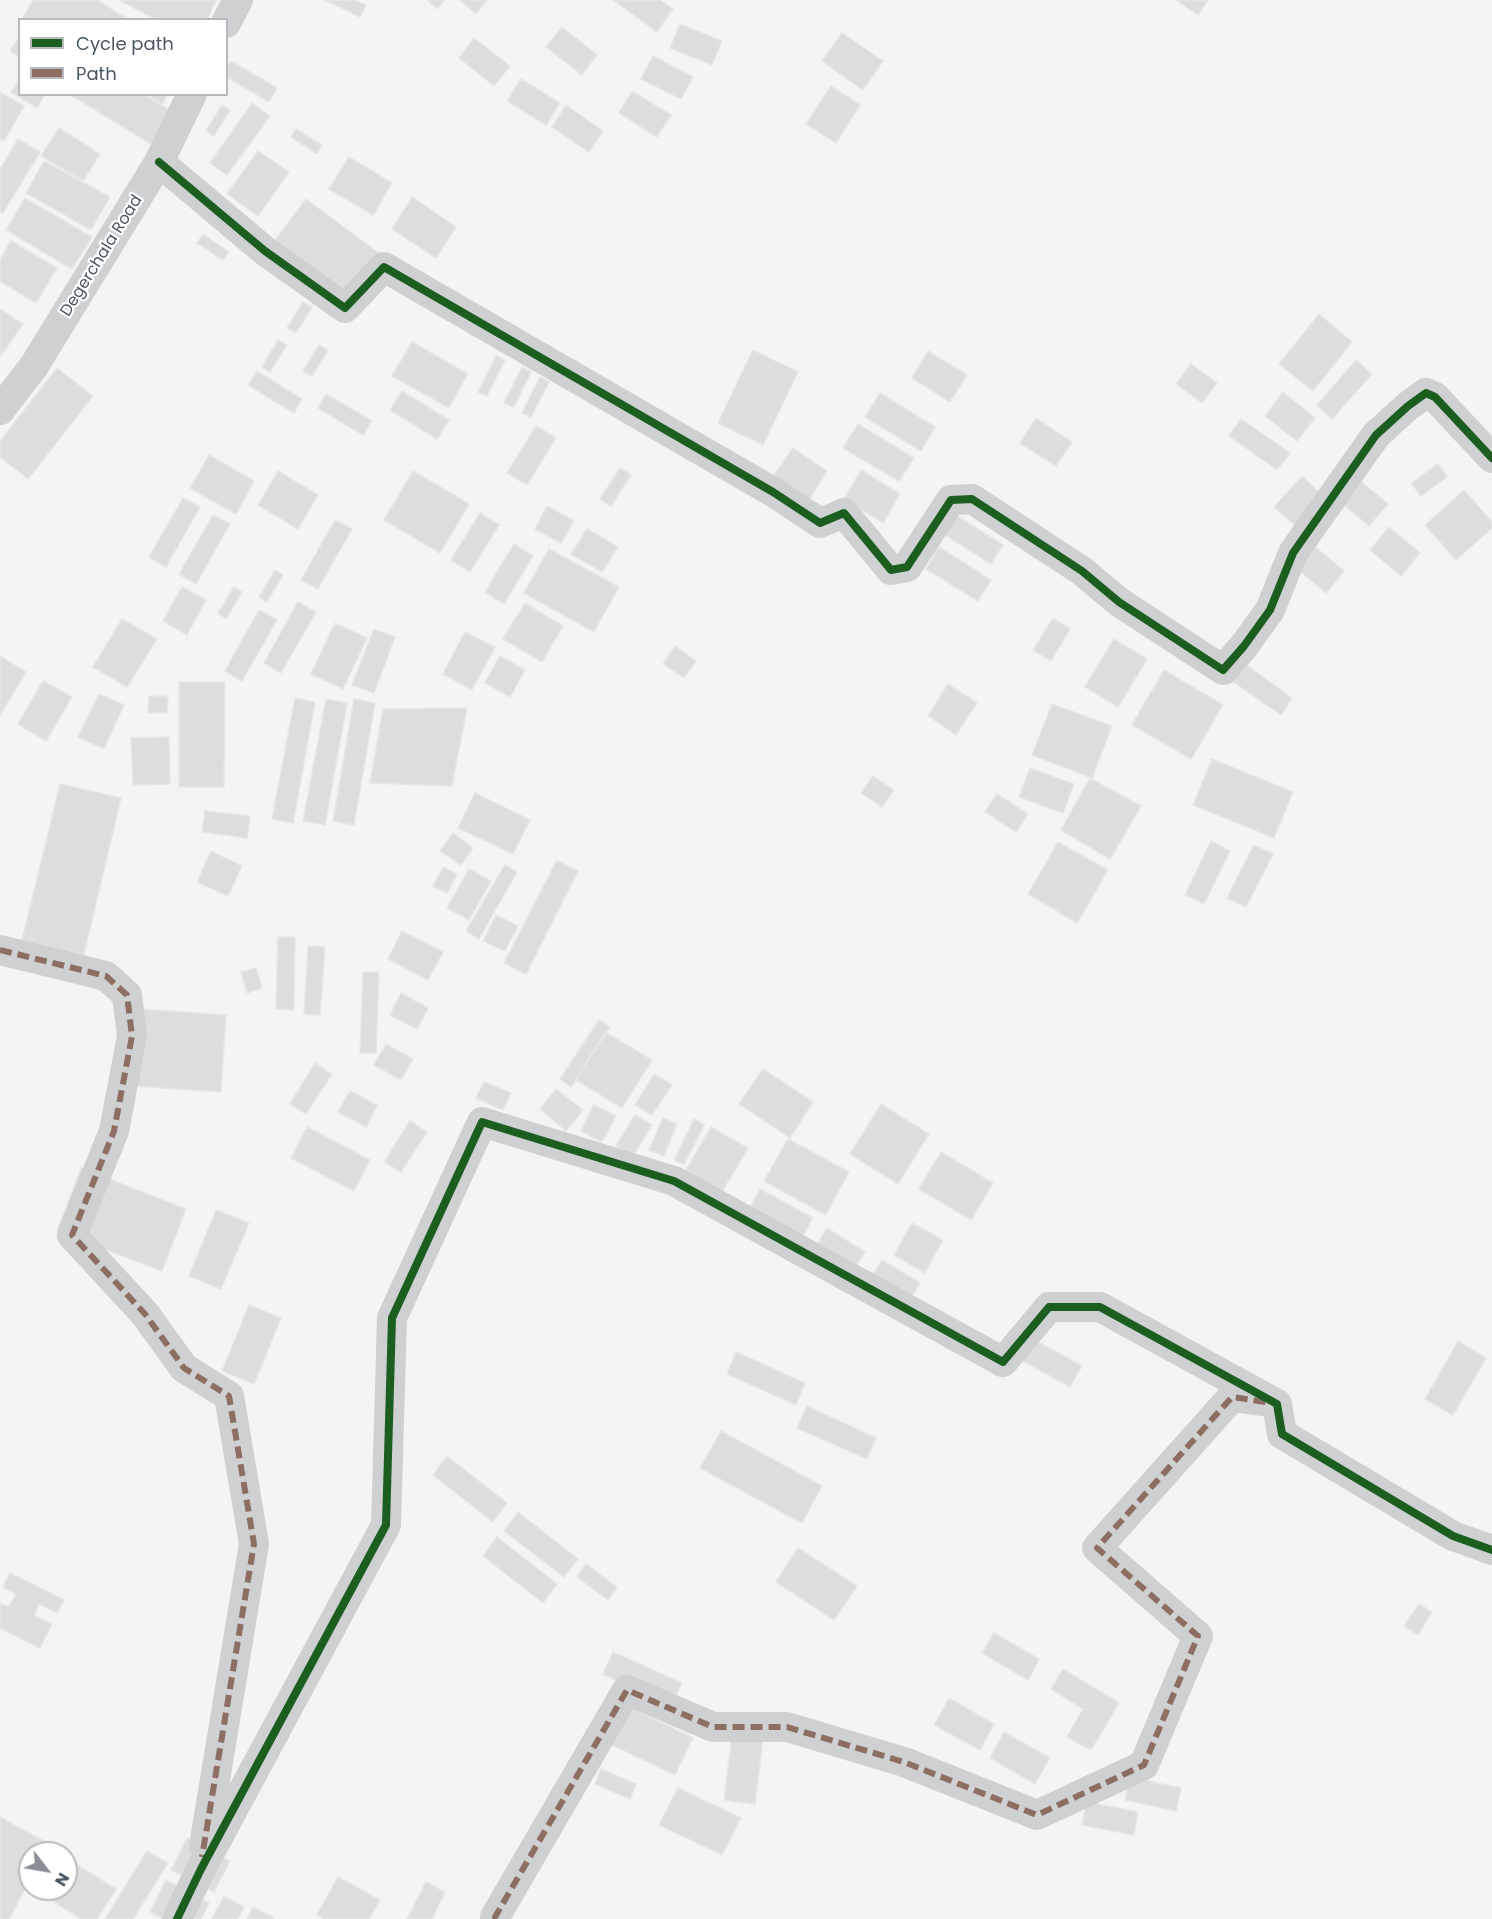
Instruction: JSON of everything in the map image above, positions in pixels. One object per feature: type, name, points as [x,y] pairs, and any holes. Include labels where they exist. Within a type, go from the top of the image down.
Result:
[{"type":"street","points":[[228,19],[238,0]]},
{"type":"street","name":"Degerchala Road","points":[[0,410],[34,366],[159,162],[191,96]]},
{"type":"street","points":[[159,162],[265,252],[345,308],[384,267],[773,492],[820,523],[844,513],[891,570],[907,567],[951,500],[972,499],[1082,571],[1119,602],[1223,670],[1270,610],[1293,553],[1376,435],[1408,406],[1426,393],[1435,397],[1492,458]]},
{"type":"street","points":[[0,950],[106,976],[127,995],[132,1036],[114,1131],[72,1235],[145,1314],[184,1368],[230,1396],[254,1544],[201,1869]]},
{"type":"street","points":[[177,1919],[201,1869],[386,1525],[392,1318],[482,1122],[674,1181],[1003,1362],[1049,1306],[1100,1307],[1277,1404]]},
{"type":"street","points":[[496,1919],[495,1917],[627,1690],[713,1727],[787,1728],[904,1762],[1037,1815],[1144,1765],[1198,1636],[1097,1548],[1232,1397],[1277,1404]]},
{"type":"street","points":[[1277,1404],[1282,1434],[1453,1536],[1492,1550]]},
{"type":"building","points":[[33,0],[97,0],[126,18],[23,18]]},
{"type":"building","points":[[119,0],[216,0],[208,18],[153,18]]},
{"type":"building","points":[[325,0],[355,0],[366,5],[360,17]]},
{"type":"building","points":[[427,0],[444,0],[437,9]]},
{"type":"building","points":[[460,0],[487,0],[476,14]]},
{"type":"building","points":[[613,0],[660,0],[673,9],[657,32]]},
{"type":"building","points":[[1176,0],[1208,0],[1198,15]]},
{"type":"building","points":[[680,24],[722,41],[712,65],[670,48]]},
{"type":"building","points":[[562,27],[597,55],[582,75],[546,47]]},
{"type":"building","points":[[842,33],[883,61],[863,90],[822,61]]},
{"type":"building","points":[[474,38],[510,66],[494,86],[459,58]]},
{"type":"building","points":[[18,39],[18,56],[10,51]]},
{"type":"building","points":[[653,56],[693,77],[681,99],[641,79]]},
{"type":"building","points":[[231,61],[277,88],[269,102],[228,78],[228,66]]},
{"type":"building","points":[[521,79],[560,103],[546,125],[507,101]]},
{"type":"building","points":[[18,82],[18,96],[44,96],[37,108],[11,92]]},
{"type":"building","points":[[831,86],[860,105],[836,143],[806,124]]},
{"type":"building","points":[[632,91],[671,115],[657,137],[619,113]]},
{"type":"building","points":[[0,92],[24,106],[4,141],[0,139]]},
{"type":"building","points":[[72,96],[146,96],[171,111],[151,144]]},
{"type":"building","points":[[150,96],[167,96],[162,104]]},
{"type":"building","points":[[252,103],[270,116],[227,175],[210,163]]},
{"type":"building","points":[[222,105],[230,110],[214,136],[206,131]]},
{"type":"building","points":[[566,105],[603,131],[589,152],[552,127]]},
{"type":"building","points":[[59,128],[100,154],[83,181],[41,156]]},
{"type":"building","points":[[296,129],[322,145],[317,154],[291,137]]},
{"type":"building","points":[[18,139],[40,152],[3,213],[0,211],[0,169]]},
{"type":"building","points":[[258,151],[289,172],[258,216],[227,194]]},
{"type":"building","points":[[349,157],[392,183],[373,215],[329,189]]},
{"type":"building","points":[[44,161],[110,197],[91,230],[26,193]]},
{"type":"building","points":[[412,197],[456,227],[436,258],[392,229]]},
{"type":"building","points":[[25,198],[92,237],[72,269],[6,230]]},
{"type":"building","points":[[306,199],[380,254],[335,314],[261,259]]},
{"type":"building","points":[[203,234],[229,252],[223,260],[197,243]]},
{"type":"building","points":[[11,241],[57,268],[36,303],[0,281],[0,260]]},
{"type":"building","points":[[303,302],[312,307],[296,333],[287,328]]},
{"type":"building","points":[[0,309],[23,324],[0,357]]},
{"type":"building","points":[[1319,314],[1352,342],[1313,391],[1279,364]]},
{"type":"building","points":[[278,340],[287,345],[270,372],[262,367]]},
{"type":"building","points":[[412,342],[468,374],[449,408],[392,376]]},
{"type":"building","points":[[319,345],[328,350],[312,376],[303,371]]},
{"type":"building","points":[[753,350],[798,372],[763,445],[718,423]]},
{"type":"building","points":[[928,351],[967,375],[950,402],[912,378]]},
{"type":"building","points":[[496,356],[505,360],[487,396],[478,392]]},
{"type":"building","points":[[1356,360],[1372,374],[1332,419],[1317,405]]},
{"type":"building","points":[[1191,364],[1217,383],[1202,403],[1176,384]]},
{"type":"building","points":[[522,367],[531,372],[514,407],[504,403]]},
{"type":"building","points":[[57,368],[93,396],[28,479],[0,457],[0,441]]},
{"type":"building","points":[[257,371],[302,399],[294,413],[248,385]]},
{"type":"building","points":[[540,377],[549,382],[531,417],[522,413]]},
{"type":"building","points":[[402,391],[449,420],[437,439],[390,410]]},
{"type":"building","points":[[1283,392],[1315,418],[1297,441],[1265,416]]},
{"type":"building","points":[[880,393],[935,427],[921,451],[865,417]]},
{"type":"building","points":[[326,394],[372,421],[363,435],[318,408]]},
{"type":"building","points":[[1036,418],[1072,442],[1056,466],[1020,443]]},
{"type":"building","points":[[1241,419],[1290,453],[1277,470],[1229,436]]},
{"type":"building","points":[[858,424],[914,458],[899,481],[843,448]]},
{"type":"building","points":[[536,426],[556,438],[527,485],[507,473]]},
{"type":"building","points":[[793,448],[827,471],[808,501],[772,478]]},
{"type":"building","points":[[209,455],[254,481],[236,514],[190,488]]},
{"type":"building","points":[[1438,464],[1447,477],[1421,496],[1411,483]]},
{"type":"building","points":[[620,468],[631,475],[611,506],[600,499]]},
{"type":"building","points":[[861,470],[900,494],[883,523],[844,499]]},
{"type":"building","points":[[278,471],[318,495],[298,529],[258,505]]},
{"type":"building","points":[[413,471],[469,504],[440,553],[384,520]]},
{"type":"building","points":[[1302,476],[1323,496],[1296,526],[1274,507]]},
{"type":"building","points":[[1357,478],[1388,504],[1369,526],[1338,500]]},
{"type":"building","points":[[1464,490],[1492,522],[1492,528],[1456,560],[1425,525]]},
{"type":"building","points":[[183,498],[200,507],[166,567],[149,557]]},
{"type":"building","points":[[547,506],[574,521],[561,543],[535,529]]},
{"type":"building","points":[[951,512],[1003,545],[991,564],[939,531]]},
{"type":"building","points":[[480,513],[499,525],[470,572],[451,560]]},
{"type":"building","points":[[213,515],[230,524],[196,584],[179,574]]},
{"type":"building","points":[[335,520],[352,529],[318,589],[301,580]]},
{"type":"building","points":[[1389,527],[1420,553],[1401,576],[1370,550]]},
{"type":"building","points":[[587,529],[618,547],[602,572],[571,554]]},
{"type":"building","points":[[514,544],[533,556],[504,604],[485,592]]},
{"type":"building","points":[[1313,545],[1344,571],[1326,593],[1295,567]]},
{"type":"building","points":[[939,547],[991,580],[978,601],[926,569]]},
{"type":"building","points":[[549,549],[619,587],[594,632],[524,593]]},
{"type":"building","points":[[275,570],[283,575],[267,602],[259,597]]},
{"type":"building","points":[[182,587],[206,600],[187,635],[163,621]]},
{"type":"building","points":[[234,587],[242,592],[226,619],[218,613]]},
{"type":"building","points":[[298,602],[316,612],[281,673],[264,663]]},
{"type":"building","points":[[525,603],[563,626],[542,662],[503,639]]},
{"type":"building","points":[[259,610],[277,620],[242,681],[225,671]]},
{"type":"building","points":[[1053,618],[1070,629],[1051,661],[1033,650]]},
{"type":"building","points":[[122,619],[157,639],[127,687],[93,667]]},
{"type":"building","points":[[335,623],[367,638],[343,689],[311,674]]},
{"type":"building","points":[[374,629],[395,637],[374,693],[352,685]]},
{"type":"building","points":[[465,632],[495,647],[472,690],[443,674]]},
{"type":"building","points":[[1114,639],[1147,659],[1118,707],[1085,687]]},
{"type":"building","points":[[675,646],[696,661],[684,678],[663,664]]},
{"type":"building","points":[[0,656],[26,672],[0,715]]},
{"type":"building","points":[[500,656],[525,670],[510,697],[485,683]]},
{"type":"building","points":[[1244,663],[1292,698],[1281,715],[1232,681]]},
{"type":"building","points":[[1164,670],[1223,705],[1191,759],[1132,725]]},
{"type":"building","points":[[43,681],[72,697],[46,741],[18,724]]},
{"type":"building","points":[[179,682],[225,682],[224,787],[179,787]]},
{"type":"building","points":[[948,684],[977,703],[956,735],[928,716]]},
{"type":"building","points":[[99,694],[124,705],[104,749],[78,737]]},
{"type":"building","points":[[149,696],[168,696],[167,713],[148,713]]},
{"type":"building","points":[[295,698],[315,702],[293,823],[272,819]]},
{"type":"building","points":[[326,699],[347,703],[325,825],[303,821]]},
{"type":"building","points":[[354,699],[375,703],[354,825],[333,821]]},
{"type":"building","points":[[1052,704],[1112,726],[1092,778],[1032,755]]},
{"type":"building","points":[[467,708],[452,786],[370,783],[383,709]]},
{"type":"building","points":[[169,737],[170,784],[133,785],[131,738]]},
{"type":"building","points":[[1212,759],[1293,792],[1274,838],[1193,805]]},
{"type":"building","points":[[1030,768],[1074,784],[1063,813],[1019,797]]},
{"type":"building","points":[[873,776],[894,790],[882,807],[861,793]]},
{"type":"building","points":[[1090,778],[1141,806],[1110,859],[1061,830]]},
{"type":"building","points":[[60,784],[121,798],[80,971],[18,957]]},
{"type":"building","points":[[475,793],[530,820],[513,854],[458,828]]},
{"type":"building","points":[[997,794],[1028,814],[1016,832],[985,812]]},
{"type":"building","points":[[205,811],[250,816],[247,838],[202,832]]},
{"type":"building","points":[[453,833],[473,848],[461,865],[440,851]]},
{"type":"building","points":[[1211,841],[1230,851],[1204,904],[1185,895]]},
{"type":"building","points":[[1058,842],[1108,870],[1077,923],[1028,894]]},
{"type":"building","points":[[1254,845],[1273,854],[1246,907],[1227,898]]},
{"type":"building","points":[[211,851],[242,866],[228,896],[197,882]]},
{"type":"building","points":[[557,860],[578,871],[526,974],[504,963]]},
{"type":"building","points":[[505,865],[517,872],[479,939],[466,931]]},
{"type":"building","points":[[443,867],[457,874],[447,893],[433,886]]},
{"type":"building","points":[[469,869],[491,881],[469,920],[447,908]]},
{"type":"building","points":[[496,915],[518,926],[505,951],[483,941]]},
{"type":"building","points":[[402,931],[443,952],[428,980],[388,959]]},
{"type":"building","points":[[278,937],[295,937],[294,1010],[276,1009]]},
{"type":"building","points":[[308,946],[325,947],[320,1015],[304,1014]]},
{"type":"building","points":[[256,968],[262,988],[247,993],[241,972]]},
{"type":"building","points":[[363,972],[379,972],[376,1053],[360,1053]]},
{"type":"building","points":[[401,993],[428,1008],[417,1029],[390,1015]]},
{"type":"building","points":[[139,1009],[226,1015],[221,1092],[134,1086]]},
{"type":"building","points":[[599,1020],[610,1027],[571,1087],[560,1079]]},
{"type":"building","points":[[605,1032],[652,1060],[622,1108],[576,1080]]},
{"type":"building","points":[[386,1044],[413,1059],[401,1080],[374,1065]]},
{"type":"building","points":[[315,1063],[332,1074],[306,1114],[290,1104]]},
{"type":"building","points":[[763,1069],[813,1102],[790,1138],[739,1104]]},
{"type":"building","points":[[654,1074],[672,1085],[652,1115],[635,1105]]},
{"type":"building","points":[[484,1082],[511,1093],[503,1110],[476,1098]]},
{"type":"building","points":[[556,1089],[583,1110],[566,1131],[540,1109]]},
{"type":"building","points":[[350,1091],[377,1105],[366,1127],[338,1112]]},
{"type":"building","points":[[881,1104],[929,1134],[898,1184],[850,1154]]},
{"type":"building","points":[[594,1105],[616,1116],[602,1142],[581,1131]]},
{"type":"building","points":[[635,1115],[652,1125],[633,1156],[616,1146]]},
{"type":"building","points":[[663,1118],[677,1124],[664,1156],[649,1150]]},
{"type":"building","points":[[694,1119],[704,1125],[684,1165],[674,1160]]},
{"type":"building","points":[[410,1121],[427,1132],[401,1172],[384,1162]]},
{"type":"building","points":[[307,1127],[370,1160],[354,1191],[291,1158]]},
{"type":"building","points":[[711,1127],[748,1148],[720,1195],[684,1173]]},
{"type":"building","points":[[788,1139],[849,1172],[826,1215],[764,1181]]},
{"type":"building","points":[[941,1152],[993,1183],[971,1220],[919,1189]]},
{"type":"building","points":[[81,1168],[186,1209],[162,1271],[57,1231]]},
{"type":"building","points":[[760,1189],[813,1218],[798,1244],[746,1215]]},
{"type":"building","points":[[216,1210],[249,1223],[221,1289],[189,1276]]},
{"type":"building","points":[[912,1223],[943,1240],[925,1273],[894,1255]]},
{"type":"building","points":[[827,1228],[865,1252],[852,1271],[815,1248]]},
{"type":"building","points":[[882,1260],[920,1283],[908,1303],[870,1279]]},
{"type":"building","points":[[249,1305],[281,1318],[254,1384],[222,1371]]},
{"type":"building","points":[[1015,1329],[1082,1366],[1070,1387],[1004,1350]]},
{"type":"building","points":[[1458,1341],[1486,1358],[1453,1415],[1425,1399]]},
{"type":"building","points":[[736,1352],[805,1383],[796,1405],[727,1374]]},
{"type":"building","points":[[807,1406],[876,1438],[867,1459],[797,1428]]},
{"type":"building","points":[[721,1431],[822,1486],[802,1523],[700,1468]]},
{"type":"building","points":[[447,1456],[507,1503],[493,1522],[433,1475]]},
{"type":"building","points":[[518,1512],[578,1559],[564,1577],[504,1531]]},
{"type":"building","points":[[497,1537],[557,1584],[543,1603],[483,1556]]},
{"type":"building","points":[[798,1548],[857,1586],[834,1620],[776,1582]]},
{"type":"building","points":[[586,1564],[617,1587],[608,1600],[577,1577]]},
{"type":"building","points":[[10,1573],[64,1600],[57,1613],[39,1604],[34,1615],[52,1624],[40,1648],[0,1628],[0,1603],[9,1607],[16,1594],[3,1587]]},
{"type":"building","points":[[1419,1604],[1432,1612],[1418,1635],[1404,1626]]},
{"type":"building","points":[[994,1633],[1039,1659],[1028,1680],[982,1653]]},
{"type":"building","points":[[613,1652],[682,1683],[672,1705],[603,1674]]},
{"type":"building","points":[[1063,1669],[1119,1703],[1091,1750],[1067,1737],[1083,1709],[1051,1689]]},
{"type":"building","points":[[949,1698],[994,1724],[980,1750],[934,1725]]},
{"type":"building","points":[[630,1707],[693,1738],[675,1775],[612,1745]]},
{"type":"building","points":[[1004,1732],[1050,1758],[1035,1784],[990,1758]]},
{"type":"building","points":[[732,1735],[763,1739],[755,1804],[724,1800]]},
{"type":"building","points":[[601,1769],[636,1784],[630,1799],[595,1784]]},
{"type":"building","points":[[1130,1777],[1181,1788],[1176,1811],[1125,1800]]},
{"type":"building","points":[[678,1788],[741,1818],[722,1855],[659,1825]]},
{"type":"building","points":[[1087,1802],[1138,1812],[1134,1835],[1082,1825]]},
{"type":"building","points":[[0,1817],[44,1841],[18,1841],[19,1901],[9,1919],[0,1919]]},
{"type":"building","points":[[187,1838],[230,1861],[214,1892],[171,1870]]},
{"type":"building","points":[[147,1851],[168,1863],[133,1919],[105,1919]]},
{"type":"building","points":[[78,1865],[116,1889],[97,1919],[81,1919],[52,1901],[78,1901]]},
{"type":"building","points":[[338,1877],[380,1900],[369,1919],[324,1919],[317,1915]]},
{"type":"building","points":[[166,1880],[209,1903],[201,1919],[163,1919],[150,1912]]},
{"type":"building","points":[[426,1882],[445,1892],[432,1919],[407,1919]]},
{"type":"building","points":[[224,1896],[244,1907],[238,1919],[212,1919]]},
{"type":"building","points":[[253,1907],[273,1917],[272,1919],[247,1919]]},
{"type":"marked path","points":[[0,950],[106,976],[127,995],[132,1036],[114,1131],[72,1235],[145,1314],[184,1368],[229,1396],[254,1544],[202,1857]]},
{"type":"marked path","points":[[496,1919],[495,1917],[627,1690],[713,1727],[787,1727],[904,1762],[1037,1815],[1144,1765],[1198,1636],[1097,1548],[1232,1397],[1266,1402]]},
{"type":"cycle path","points":[[159,162],[265,251],[345,308],[384,267],[773,492],[820,523],[844,513],[891,570],[907,567],[951,500],[972,499],[1082,571],[1119,602],[1223,670],[1270,610],[1293,553],[1376,435],[1408,406],[1426,393],[1435,397],[1492,458]]},
{"type":"cycle path","points":[[177,1919],[201,1869],[386,1525],[392,1318],[482,1122],[674,1181],[1003,1362],[1049,1307],[1100,1307],[1277,1404],[1282,1434],[1453,1536],[1492,1550]]}]
